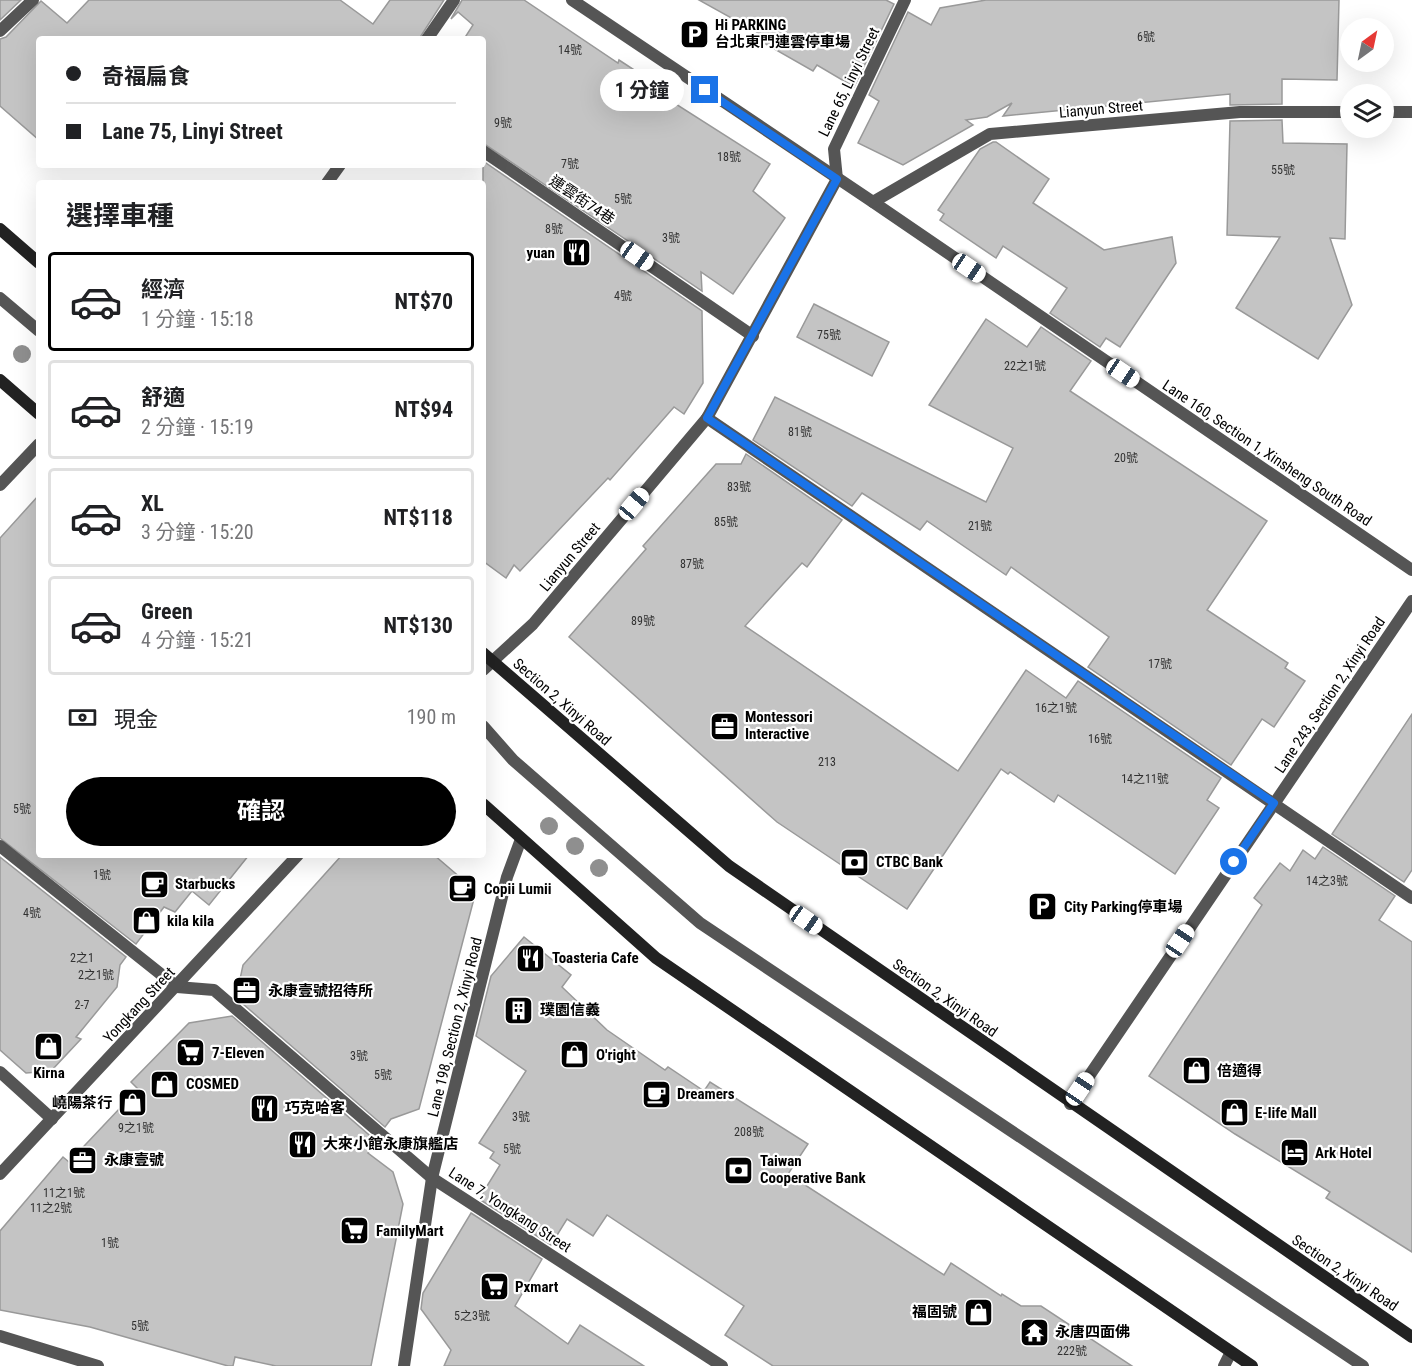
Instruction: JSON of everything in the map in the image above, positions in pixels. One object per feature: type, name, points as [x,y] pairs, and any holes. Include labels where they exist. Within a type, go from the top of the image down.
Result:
[{"type":"main road","points":[[0,229],[36,260]]},
{"type":"main road","points":[[0,380],[36,411]]},
{"type":"main road","name":"Section 2, Xinyi Road","points":[[488,657],[729,866],[1070,1104],[1412,1337]]},
{"type":"main road","points":[[486,807],[656,958],[1251,1366]]},
{"type":"street","points":[[429,36],[454,0]]},
{"type":"street","name":"Lane 160, Section 1, Xinsheng South Road","points":[[572,0],[873,202],[1412,570]]},
{"type":"street","name":"Lane 65, Linyi Street","points":[[837,179],[834,149],[905,0]]},
{"type":"street","points":[[0,31],[30,1]]},
{"type":"street","name":"Lianyun Street","points":[[873,202],[990,134],[1240,112],[1340,112]]},
{"type":"street","points":[[1394,112],[1412,112]]},
{"type":"street","name":"連雲街74巷","points":[[486,153],[753,336]]},
{"type":"street","name":"Lianyun Street","points":[[488,657],[533,624],[707,418],[837,179]]},
{"type":"street","points":[[0,298],[36,328]]},
{"type":"street","points":[[707,418],[1412,898]]},
{"type":"street","points":[[0,486],[36,447]]},
{"type":"street","name":"Lane 243, Section 2, Xinyi Road","points":[[1070,1104],[1412,601]]},
{"type":"street","points":[[486,729],[513,760],[700,923],[1363,1366]]},
{"type":"street","name":"Lane 198, Section 2, Xinyi Road","points":[[404,1366],[432,1178],[507,877],[521,839]]},
{"type":"street","points":[[0,846],[177,987]]},
{"type":"street","name":"Yongkang Street","points":[[0,1174],[295,858]]},
{"type":"street","name":"Lane 7, Yongkang Street","points":[[177,987],[214,990],[432,1178],[722,1366]]},
{"type":"street","points":[[0,1072],[52,1119]]},
{"type":"street","points":[[0,1336],[98,1366]]},
{"type":"street","points":[[1224,1366],[1231,1352]]},
{"type":"building","points":[[0,0],[21,0],[0,20]]},
{"type":"building","points":[[89,0],[340,0],[373,24],[390,0],[444,0],[421,36],[36,36],[36,137],[0,106],[0,39],[6,37],[41,1],[67,23]]},
{"type":"building","points":[[462,0],[524,0],[618,63],[619,60],[674,96],[671,101],[770,164],[753,191],[785,218],[733,294],[701,272],[702,291],[486,145],[486,36],[466,36],[473,25],[458,12],[451,19]]},
{"type":"building","points":[[699,0],[886,0],[894,4],[854,87],[817,65],[813,71],[762,42],[764,36]]},
{"type":"building","points":[[986,0],[1339,0],[1337,80],[1282,79],[1282,104],[1230,105],[1230,94],[1003,116],[1012,103],[987,117],[966,120],[973,125],[903,165],[858,143],[879,101],[869,95],[908,12],[931,25],[940,8]]},
{"type":"building","points":[[1282,120],[1283,143],[1347,144],[1345,239],[1330,238],[1352,305],[1318,359],[1236,308],[1280,237],[1227,235],[1230,121]]},
{"type":"building","points":[[993,142],[1049,179],[1033,203],[1104,250],[1172,237],[1176,263],[1120,347],[1106,338],[1100,347],[1050,313],[1067,288],[1003,246],[996,258],[940,220],[944,214],[938,210],[980,149]]},
{"type":"building","points":[[486,163],[702,311],[703,383],[684,414],[674,407],[610,480],[608,478],[520,571],[514,565],[506,578],[486,563],[486,180],[483,180],[483,168],[486,168]]},
{"type":"building","points":[[814,304],[889,342],[872,376],[797,337]]},
{"type":"building","points":[[986,319],[1027,347],[1041,327],[1091,361],[1070,391],[1267,521],[1207,610],[1288,663],[1285,668],[1305,681],[1274,727],[1262,719],[1231,765],[1088,667],[1109,637],[1011,567],[1006,575],[927,521],[920,530],[862,493],[852,506],[753,440],[775,397],[986,502],[1013,448],[929,405]]},
{"type":"building","points":[[746,454],[842,520],[807,567],[802,563],[745,626],[958,771],[1026,670],[1066,698],[1078,681],[1221,778],[1207,800],[1219,808],[1175,874],[1058,795],[1054,802],[1010,772],[1008,774],[1001,769],[907,909],[777,822],[569,637],[646,549],[643,546],[716,464],[741,464]]},
{"type":"building","points":[[36,498],[36,858],[247,858],[209,905],[192,891],[175,912],[164,907],[136,944],[0,838],[0,538]]},
{"type":"building","points":[[1412,714],[1412,870],[1404,882],[1332,834]]},
{"type":"building","points":[[1323,847],[1395,896],[1379,920],[1412,942],[1412,1252],[1326,1198],[1330,1192],[1235,1134],[1149,1076],[1262,905],[1254,898],[1280,863],[1290,871],[1303,850],[1315,859]]},
{"type":"building","points":[[0,857],[126,957],[120,965],[117,987],[76,1037],[81,1039],[51,1071],[26,1073],[0,1050]]},
{"type":"building","points":[[339,858],[438,858],[476,891],[419,1109],[391,1119],[385,1127],[236,998],[243,965]]},
{"type":"building","points":[[524,937],[571,975],[562,987],[607,1030],[665,1070],[668,1067],[704,1091],[710,1082],[808,1144],[788,1174],[944,1275],[951,1263],[1001,1296],[1002,1294],[1021,1306],[1041,1306],[1132,1366],[773,1366],[725,1335],[744,1306],[607,1215],[593,1236],[567,1219],[551,1245],[479,1199],[500,1165],[490,1158],[494,1152],[479,1143],[526,1071],[476,1036],[491,976]]},
{"type":"building","points":[[232,1016],[376,1141],[368,1153],[393,1172],[403,1204],[371,1366],[276,1366],[235,1357],[233,1366],[228,1366],[90,1327],[0,1310],[0,1231],[63,1157],[69,1162],[138,1089],[131,1082],[189,1023]]},
{"type":"building","points":[[471,1213],[542,1259],[515,1306],[568,1344],[580,1325],[644,1366],[444,1366],[451,1350],[421,1309],[423,1293]]},
{"type":"place","name":"Hi PARKING 台北東門連雲停車場","points":[[694,34]]},
{"type":"place","name":"yuan","points":[[576,253]]},
{"type":"place","name":"Montessori Interactive","points":[[724,726]]},
{"type":"place","name":"CTBC Bank","points":[[855,862]]},
{"type":"place","name":"Starbucks","points":[[154,884]]},
{"type":"place","name":"Copii Lumii","points":[[463,889]]},
{"type":"place","name":"City Parking停車場","points":[[1043,907]]},
{"type":"place","name":"kila kila","points":[[146,921]]},
{"type":"place","name":"Toasteria Cafe","points":[[531,958]]},
{"type":"place","name":"永康壹號招待所","points":[[247,991]]},
{"type":"place","name":"璞園信義","points":[[519,1010]]},
{"type":"place","name":"Kirna","points":[[49,1046]]},
{"type":"place","name":"7-Eleven","points":[[191,1053]]},
{"type":"place","name":"O'right","points":[[575,1055]]},
{"type":"place","name":"倍適得","points":[[1196,1071]]},
{"type":"place","name":"COSMED","points":[[165,1084]]},
{"type":"place","name":"Dreamers","points":[[656,1094]]},
{"type":"place","name":"嶢陽茶行","points":[[133,1103]]},
{"type":"place","name":"巧克哈客","points":[[264,1108]]},
{"type":"place","name":"E-life Mall","points":[[1234,1113]]},
{"type":"place","name":"大來小館永康旗艦店","points":[[302,1144]]},
{"type":"place","name":"Ark Hotel","points":[[1294,1153]]},
{"type":"place","name":"永康壹號","points":[[83,1160]]},
{"type":"place","name":"Taiwan Cooperative Bank","points":[[739,1170]]},
{"type":"place","name":"FamilyMart","points":[[355,1231]]},
{"type":"place","name":"Pxmart","points":[[494,1287]]},
{"type":"place","name":"福固號","points":[[978,1312]]},
{"type":"place","name":"永唐四面佛","points":[[1034,1332]]},
{"type":"route","points":[[705,90],[837,179],[707,418],[1274,803],[1234,862]]}]
